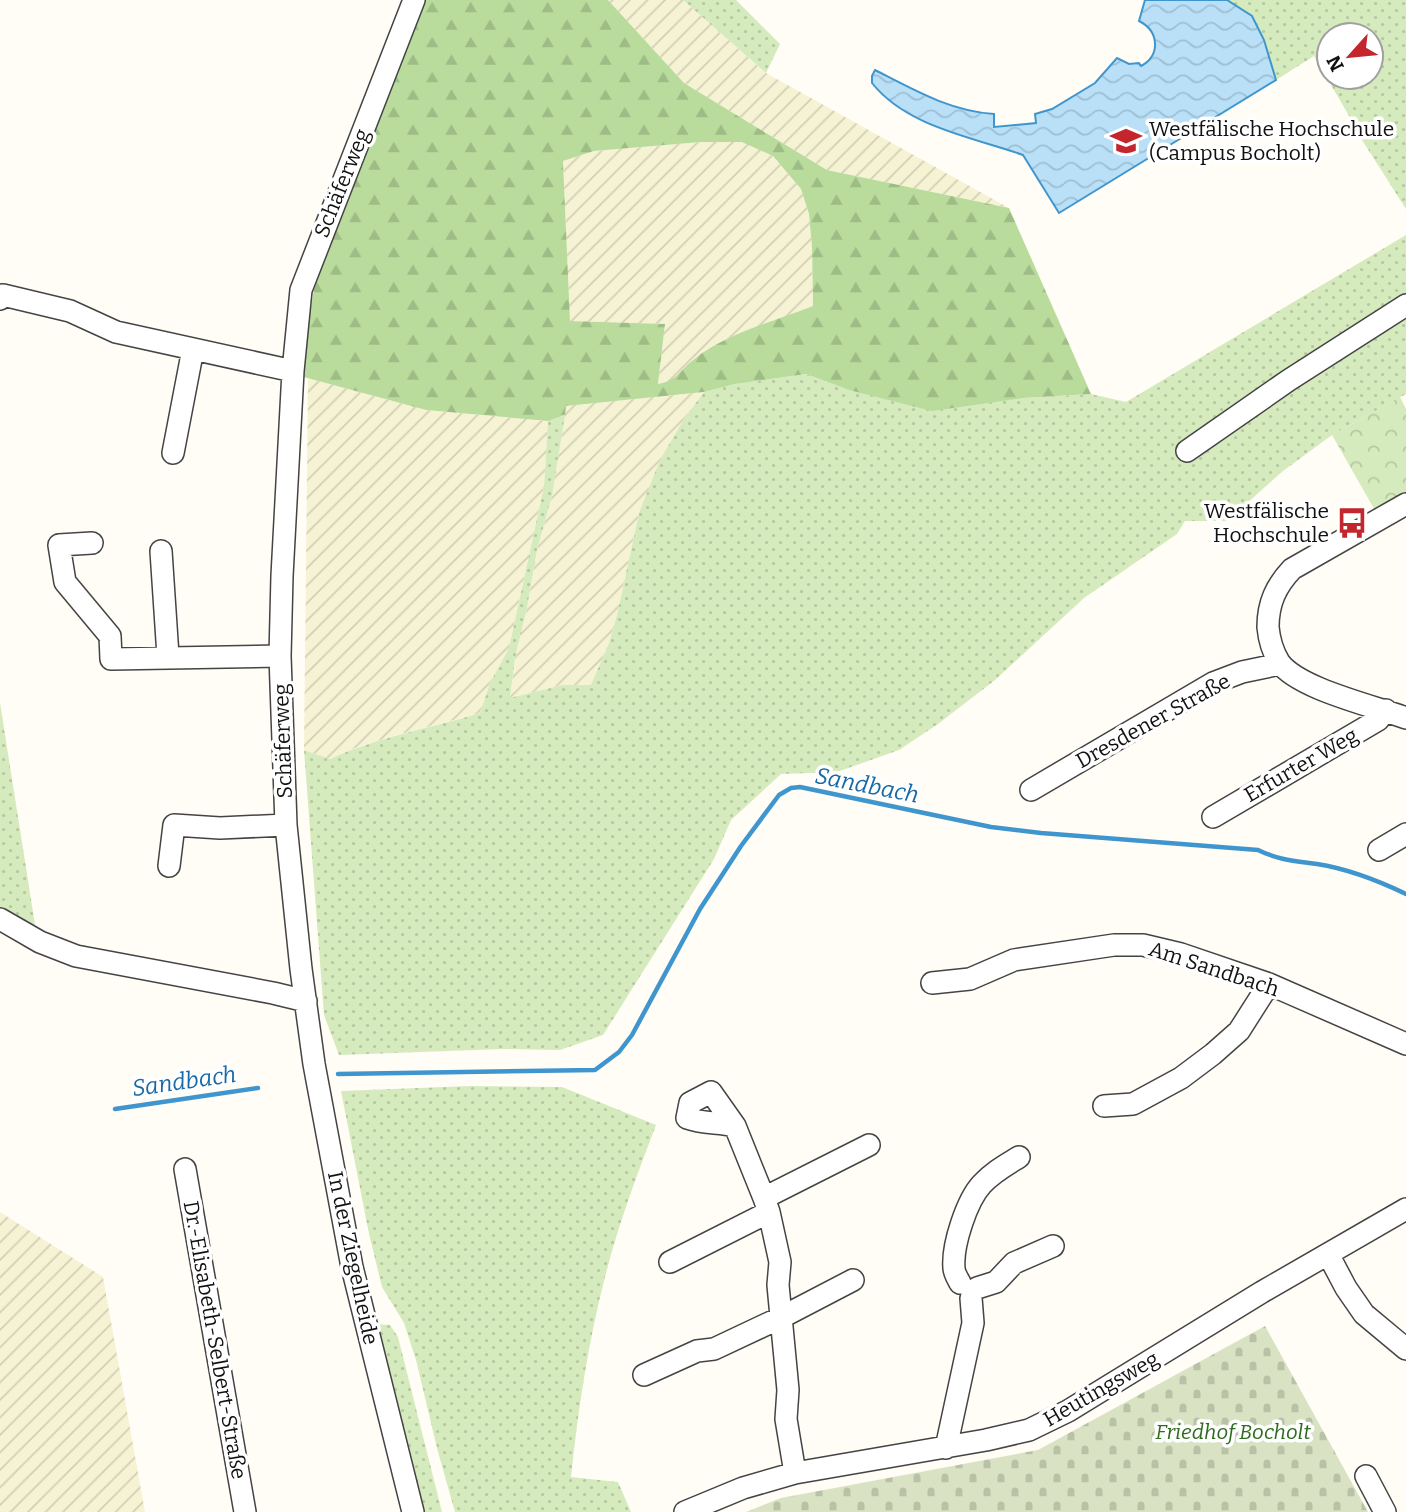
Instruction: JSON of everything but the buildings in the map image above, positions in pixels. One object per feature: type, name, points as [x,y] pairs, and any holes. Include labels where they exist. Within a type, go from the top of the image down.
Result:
[{"type":"street","name":"Schäferweg","points":[[300,970],[286,825],[280,656],[293,371],[301,290],[414,0]]},
{"type":"street","points":[[0,299],[3,295],[27,300],[70,311],[116,332],[293,371]]},
{"type":"street","points":[[1187,452],[1289,380],[1406,305]]},
{"type":"street","points":[[173,453],[193,349]]},
{"type":"street","points":[[1396,714],[1328,692],[1299,679],[1280,664],[1269,634],[1268,617],[1271,599],[1281,580],[1292,569],[1406,504]]},
{"type":"street","name":"Schäferweg","points":[[92,543],[59,545],[63,572],[65,582],[110,636],[111,659],[280,656]]},
{"type":"street","points":[[161,551],[168,656]]},
{"type":"street","name":"Dresdener Straße","points":[[1031,790],[1213,683],[1280,664]]},
{"type":"street","name":"Erfurter Weg","points":[[1213,817],[1378,719],[1396,714]]},
{"type":"street","name":"Schäferweg","points":[[169,866],[174,825],[220,828],[286,825]]},
{"type":"street","points":[[1378,850],[1406,834]]},
{"type":"street","points":[[0,919],[40,942],[76,956],[306,1001]]},
{"type":"street","name":"Am Sandbach","points":[[932,983],[970,979],[1014,960],[1114,945],[1143,945],[1181,954],[1269,984],[1406,1044]]},
{"type":"street","name":"In der Ziegelheide","points":[[300,970],[314,1064],[352,1268],[413,1512]]},
{"type":"street","points":[[1104,1107],[1133,1104],[1181,1078],[1239,1031],[1269,984]]},
{"type":"street","points":[[735,1126],[766,1205],[780,1262],[778,1285],[788,1390],[786,1419],[795,1473]]},
{"type":"street","points":[[670,1262],[869,1145]]},
{"type":"street","points":[[946,1448],[973,1323],[969,1290],[954,1268],[955,1256],[969,1203],[981,1184],[1019,1157]]},
{"type":"street","name":"Dr.-Elisabeth-Selbert-Straße","points":[[185,1169],[245,1512]]},
{"type":"street","name":"Heutingsweg","points":[[685,1512],[743,1488],[795,1473],[946,1448],[1028,1430],[1068,1411],[1262,1292],[1406,1209]]},
{"type":"street","points":[[969,1290],[996,1282],[1014,1263],[1054,1246]]},
{"type":"street","points":[[1328,1254],[1364,1314],[1406,1349]]},
{"type":"street","points":[[644,1375],[697,1350],[714,1349],[853,1280]]},
{"type":"street","points":[[1366,1476],[1385,1512]]},
{"type":"shaded area","points":[[608,0],[683,0],[766,73],[1009,208],[827,170],[684,83]]},
{"type":"shaded area","points":[[742,141],[773,156],[801,189],[809,214],[813,306],[720,342],[692,360],[671,382],[658,384],[665,324],[570,321],[563,161],[594,151]]},
{"type":"shaded area","points":[[308,378],[426,410],[548,421],[544,486],[509,648],[490,683],[480,713],[393,736],[330,759],[304,750]]},
{"type":"shaded area","points":[[704,392],[684,419],[639,513],[617,615],[609,643],[591,686],[562,685],[510,698],[515,658],[537,550],[552,496],[566,406]]},
{"type":"shaded area","points":[[0,1212],[103,1277],[145,1512],[0,1512]]},
{"type":"green space","points":[[419,0],[608,0],[684,83],[827,170],[1009,208],[1091,394],[1023,398],[932,411],[849,390],[806,374],[735,384],[704,392],[566,406],[565,415],[548,421],[426,410],[300,376],[314,289]],"holes":[[[701,142],[742,142],[773,156],[801,189],[809,214],[813,306],[720,342],[693,360],[674,378],[658,384],[665,324],[570,321],[563,161],[594,151]]]},
{"type":"green space","points":[[683,0],[736,0],[780,44],[766,73]]},
{"type":"green space","points":[[1227,0],[1406,0],[1406,209],[1355,129],[1335,91],[1385,91],[1385,21],[1315,21],[1315,58],[1276,80],[1264,40],[1253,16]]},
{"type":"green space","points":[[1406,235],[1406,394],[1332,435],[1283,471],[1227,521],[1185,521],[1177,534],[1084,598],[995,680],[899,750],[837,772],[781,774],[731,820],[714,859],[603,1035],[560,1050],[503,1049],[339,1055],[324,1015],[304,750],[330,759],[385,739],[480,713],[490,683],[509,648],[544,486],[548,421],[565,415],[552,496],[537,550],[515,658],[510,698],[562,685],[591,685],[609,643],[617,615],[639,513],[660,460],[684,419],[704,392],[735,384],[806,374],[849,390],[1023,398],[1091,394],[1126,402]]},
{"type":"green space","points":[[1400,397],[1406,409],[1406,497],[1377,514],[1332,435]]},
{"type":"green space","points":[[0,703],[36,931],[0,909]]},
{"type":"green space","points":[[470,1086],[562,1087],[656,1125],[622,1219],[599,1302],[584,1377],[571,1477],[618,1482],[631,1512],[455,1512],[404,1323],[382,1287],[341,1091]]},
{"type":"green space","points":[[374,1324],[390,1325],[398,1337],[442,1512],[422,1512]]},
{"type":"green space","name":"Friedhof Bocholt","points":[[1265,1326],[1368,1512],[746,1512],[781,1498],[1038,1450]]},
{"type":"water","points":[[1145,0],[1227,0],[1252,16],[1264,40],[1276,80],[1059,213],[1023,155],[922,120],[886,98],[872,83],[875,70],[947,104],[994,114],[994,127],[1036,123],[1035,114],[1052,109],[1095,83],[1117,58],[1129,64],[1139,63],[1141,66],[1152,56],[1154,37],[1146,25],[1139,21]]},
{"type":"waterway","name":"Sandbach","points":[[338,1074],[595,1070],[619,1052],[632,1035],[700,909],[741,846],[779,795],[791,788],[800,787],[991,827],[1258,850],[1280,858],[1352,872],[1406,894]]},
{"type":"waterway","name":"Sandbach","points":[[115,1109],[258,1088]]},
{"type":"place","name":"Westfälische Hochschule (Campus Bocholt)","points":[[1126,141]]},
{"type":"place","name":"Westfälische Hochschule","points":[[1352,523]]}]
